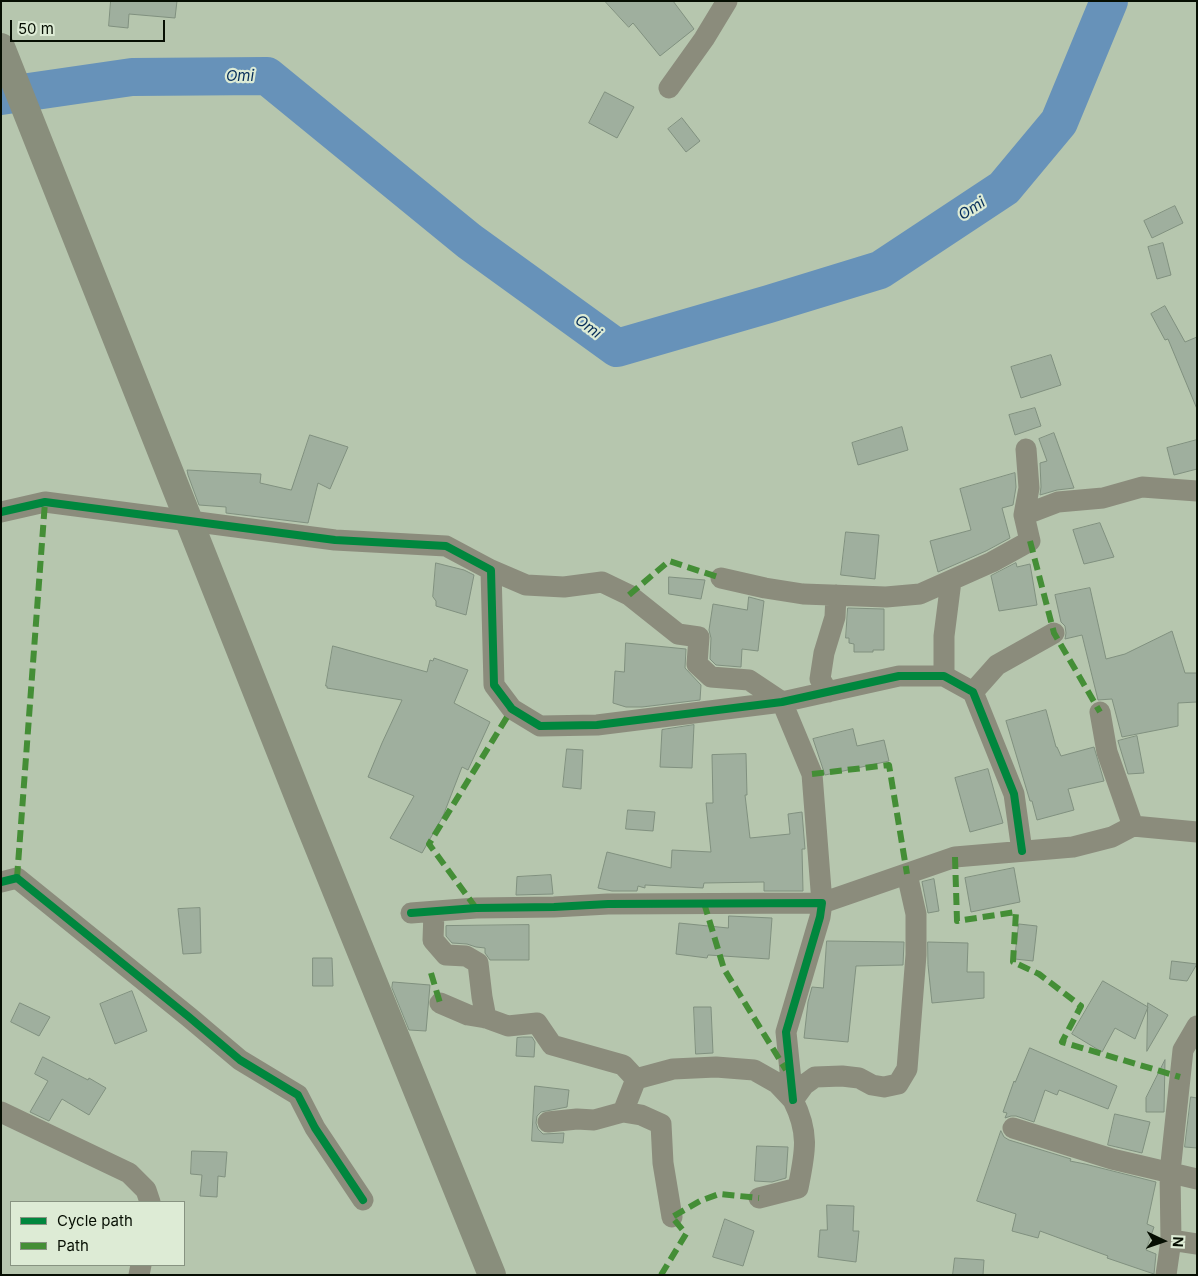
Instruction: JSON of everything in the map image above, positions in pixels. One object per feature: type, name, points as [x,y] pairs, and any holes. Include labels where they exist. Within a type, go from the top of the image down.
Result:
[{"type":"highway","points":[[1,47],[303,807],[492,1275]]},
{"type":"street","points":[[669,88],[704,39],[727,1]]},
{"type":"street","points":[[721,578],[803,594],[886,597],[920,594],[951,581],[992,562],[1030,541],[1024,515],[1029,488],[1026,449]]},
{"type":"street","points":[[1024,515],[1058,502],[1103,498],[1142,487],[1197,491]]},
{"type":"street","points":[[1,512],[45,502],[335,540],[446,546],[491,570],[526,585],[564,587],[602,582],[629,594],[678,634],[699,637],[697,664],[711,678],[750,680],[782,702],[812,774],[822,902],[820,918],[786,1032],[793,1100]]},
{"type":"street","points":[[491,570],[494,685],[512,710],[540,726],[597,725],[782,702],[899,676],[944,676],[973,692],[1014,794],[1022,851]]},
{"type":"street","points":[[944,676],[944,636],[951,581]]},
{"type":"street","points":[[828,692],[820,680],[824,653],[835,617],[836,596]]},
{"type":"street","points":[[973,692],[996,665],[1054,632]]},
{"type":"street","points":[[1100,712],[1107,752],[1133,826]]},
{"type":"street","points":[[411,913],[476,908],[608,904],[822,902],[955,858],[1073,847],[1112,837],[1133,826],[1197,832]]},
{"type":"street","points":[[793,1100],[804,1085],[815,1077],[842,1076],[859,1078],[872,1085],[884,1087],[898,1084],[907,1069],[916,955],[916,914],[908,874]]},
{"type":"street","points":[[1,882],[17,878],[240,1060],[298,1095],[315,1128],[363,1200]]},
{"type":"street","points":[[434,912],[433,940],[446,955],[466,956],[478,963],[486,1018]]},
{"type":"street","points":[[440,1003],[468,1015],[486,1018],[508,1026],[537,1023],[552,1045],[623,1066],[636,1080]]},
{"type":"street","points":[[1166,1275],[1171,1240],[1170,1172],[1182,1050],[1197,1026]]},
{"type":"street","points":[[636,1080],[673,1070],[716,1067],[754,1070],[777,1083],[793,1100],[801,1115],[806,1140],[798,1188],[759,1198]]},
{"type":"street","points":[[623,1112],[636,1080]]},
{"type":"street","points":[[1,1112],[129,1173],[146,1190],[150,1201]]},
{"type":"street","points":[[548,1122],[577,1119],[594,1120],[623,1112],[641,1115],[661,1124],[663,1163],[672,1217]]},
{"type":"street","points":[[1013,1128],[1112,1160],[1197,1179]]},
{"type":"street","points":[[1171,1240],[1197,1244]]},
{"type":"building","points":[[111,1],[177,1],[175,18],[129,14],[128,28],[109,26]]},
{"type":"building","points":[[605,1],[673,1],[694,29],[660,56],[633,23],[629,27]]},
{"type":"building","points":[[605,92],[634,107],[617,138],[589,123]]},
{"type":"building","points":[[682,118],[700,141],[686,152],[668,129]]},
{"type":"building","points":[[1175,206],[1183,223],[1152,238],[1144,221]]},
{"type":"building","points":[[1163,243],[1171,275],[1157,279],[1148,247]]},
{"type":"building","points":[[1165,306],[1185,342],[1197,337],[1197,409],[1168,339],[1165,340],[1151,314]]},
{"type":"building","points":[[1051,355],[1061,385],[1021,398],[1011,367]]},
{"type":"building","points":[[1035,408],[1041,426],[1015,435],[1009,415]]},
{"type":"building","points":[[902,427],[908,450],[858,465],[852,443]]},
{"type":"building","points":[[1054,433],[1074,488],[1040,495],[1040,463],[1047,461],[1039,439]]},
{"type":"building","points":[[310,435],[348,447],[330,489],[318,483],[308,523],[226,513],[226,507],[199,505],[187,470],[261,474],[260,483],[291,490]]},
{"type":"building","points":[[1197,440],[1197,469],[1174,475],[1167,448]]},
{"type":"building","points":[[1015,473],[1016,487],[1013,505],[1002,508],[1010,538],[986,551],[938,572],[930,541],[971,530],[960,489]]},
{"type":"building","points":[[1100,523],[1114,557],[1084,564],[1073,530]]},
{"type":"building","points":[[846,532],[879,535],[875,579],[841,575]]},
{"type":"building","points":[[436,563],[464,570],[474,575],[466,615],[436,606],[436,601],[433,597]]},
{"type":"building","points":[[1016,563],[1017,567],[1030,564],[1037,605],[999,611],[991,576]]},
{"type":"building","points":[[669,577],[705,580],[701,599],[669,594]]},
{"type":"building","points":[[1090,588],[1106,659],[1125,654],[1172,631],[1185,673],[1197,673],[1197,702],[1178,703],[1178,726],[1122,737],[1112,699],[1098,700],[1082,635],[1065,639],[1065,626],[1061,622],[1055,595]]},
{"type":"building","points":[[749,597],[764,601],[758,651],[742,649],[741,667],[716,665],[710,659],[711,638],[709,630],[713,604],[747,610]]},
{"type":"building","points":[[848,608],[884,609],[884,650],[854,652],[854,644],[849,643],[849,638],[846,638]]},
{"type":"building","points":[[626,643],[686,649],[685,668],[701,685],[700,700],[642,707],[626,707],[613,703],[615,671],[624,672]]},
{"type":"building","points":[[333,646],[427,672],[430,660],[433,661],[434,658],[468,670],[454,703],[490,722],[468,770],[462,767],[443,816],[422,853],[390,838],[414,796],[368,777],[402,700],[327,688]]},
{"type":"building","points":[[1046,710],[1056,747],[1061,756],[1094,747],[1104,781],[1068,789],[1074,810],[1037,820],[1006,721]]},
{"type":"building","points":[[694,725],[692,768],[660,767],[662,730]]},
{"type":"building","points":[[853,729],[857,746],[884,740],[889,761],[825,775],[813,739]]},
{"type":"building","points":[[1137,736],[1144,773],[1128,774],[1118,741]]},
{"type":"building","points":[[567,749],[583,750],[581,789],[563,787]]},
{"type":"building","points":[[746,754],[747,795],[745,795],[750,838],[790,834],[788,814],[802,812],[805,849],[802,849],[803,891],[764,891],[764,882],[704,883],[703,888],[645,885],[645,888],[638,886],[637,891],[612,891],[598,888],[607,852],[671,868],[672,850],[711,852],[706,803],[713,803],[712,755]]},
{"type":"building","points":[[988,769],[1003,823],[970,832],[955,778]]},
{"type":"building","points":[[628,810],[655,812],[653,831],[626,829]]},
{"type":"building","points":[[1014,868],[1020,902],[971,912],[965,878]]},
{"type":"building","points":[[551,875],[553,894],[516,895],[517,877]]},
{"type":"building","points":[[934,879],[939,911],[928,913],[922,882]]},
{"type":"building","points":[[200,908],[201,953],[183,954],[178,909]]},
{"type":"building","points":[[729,916],[772,918],[769,959],[708,955],[707,958],[676,954],[679,923],[728,928]]},
{"type":"building","points":[[1019,924],[1037,926],[1033,961],[1015,959]]},
{"type":"building","points":[[529,925],[529,960],[490,960],[485,953],[485,948],[452,943],[446,936],[446,926]]},
{"type":"building","points":[[827,941],[904,942],[903,965],[856,966],[848,1042],[804,1038],[808,1002],[812,987],[823,988]]},
{"type":"building","points":[[928,942],[968,943],[967,972],[984,972],[984,998],[932,1003],[928,965]]},
{"type":"building","points":[[313,958],[332,958],[333,986],[313,986]]},
{"type":"building","points":[[1172,961],[1197,964],[1187,981],[1170,979]]},
{"type":"building","points":[[1103,981],[1148,1007],[1135,1039],[1115,1028],[1102,1052],[1072,1034]]},
{"type":"building","points":[[393,982],[430,985],[426,1031],[409,1030],[392,988]]},
{"type":"building","points":[[132,991],[147,1031],[115,1044],[100,1004]]},
{"type":"building","points":[[20,1003],[50,1017],[39,1036],[11,1022]]},
{"type":"building","points":[[1148,1003],[1168,1015],[1147,1051]]},
{"type":"building","points":[[694,1007],[711,1007],[713,1053],[696,1054]]},
{"type":"building","points":[[532,1037],[535,1042],[534,1057],[516,1056],[517,1038]]},
{"type":"building","points":[[1030,1048],[1117,1086],[1108,1109],[1059,1090],[1057,1095],[1045,1090],[1034,1122],[1016,1116],[1005,1118],[1007,1113],[1003,1112],[1014,1081]]},
{"type":"building","points":[[43,1057],[106,1088],[89,1115],[62,1099],[49,1121],[30,1112],[48,1081],[35,1074]]},
{"type":"building","points":[[1165,1060],[1164,1112],[1146,1112],[1146,1098]]},
{"type":"building","points":[[535,1086],[569,1090],[567,1107],[541,1112],[537,1116],[536,1123],[538,1129],[543,1134],[564,1133],[563,1143],[532,1141]]},
{"type":"building","points":[[1191,1097],[1197,1098],[1197,1148],[1185,1147]]},
{"type":"building","points":[[1115,1114],[1150,1122],[1142,1153],[1108,1145]]},
{"type":"building","points":[[1001,1131],[1004,1137],[1009,1140],[1071,1159],[1070,1161],[1156,1182],[1147,1224],[1154,1227],[1146,1250],[1156,1254],[1154,1274],[1107,1258],[1108,1256],[1040,1231],[1038,1238],[1012,1231],[1016,1214],[977,1201]]},
{"type":"building","points":[[757,1146],[788,1147],[786,1178],[772,1182],[755,1181]]},
{"type":"building","points":[[192,1151],[227,1152],[225,1177],[218,1176],[217,1197],[200,1196],[202,1175],[191,1174]]},
{"type":"building","points":[[827,1205],[854,1206],[853,1231],[859,1231],[856,1262],[818,1257],[820,1230],[827,1230]]},
{"type":"building","points":[[725,1219],[754,1231],[743,1266],[713,1257]]},
{"type":"building","points":[[955,1258],[984,1260],[983,1275],[953,1275]]},
{"type":"waterway","name":"Omi","points":[[1,96],[132,77],[267,76],[469,241],[617,348],[880,270],[1004,188],[1059,122],[1109,1]]},
{"type":"marked path","points":[[17,878],[45,502]]},
{"type":"marked path","points":[[1030,541],[1054,633],[1100,712]]},
{"type":"marked path","points":[[629,595],[669,561],[721,578]]},
{"type":"marked path","points":[[476,908],[429,844],[512,709]]},
{"type":"marked path","points":[[812,774],[889,765],[907,874]]},
{"type":"marked path","points":[[955,857],[957,921],[1016,912],[1013,962],[1039,974],[1081,1006],[1062,1042],[1180,1077]]},
{"type":"marked path","points":[[704,903],[724,969],[786,1070]]},
{"type":"marked path","points":[[431,973],[440,1003]]},
{"type":"marked path","points":[[661,1275],[686,1234],[672,1217],[700,1201],[719,1194],[759,1198]]},
{"type":"cycle path","points":[[1,512],[45,502],[335,540],[446,546],[491,570],[494,685],[512,709],[540,726],[597,725],[782,702],[899,676],[944,676],[973,692],[1014,794],[1022,851]]},
{"type":"cycle path","points":[[1,882],[17,878],[240,1060],[298,1095],[315,1128],[363,1200]]},
{"type":"cycle path","points":[[411,913],[476,908],[608,904],[822,903],[820,917],[786,1032],[793,1100]]}]
